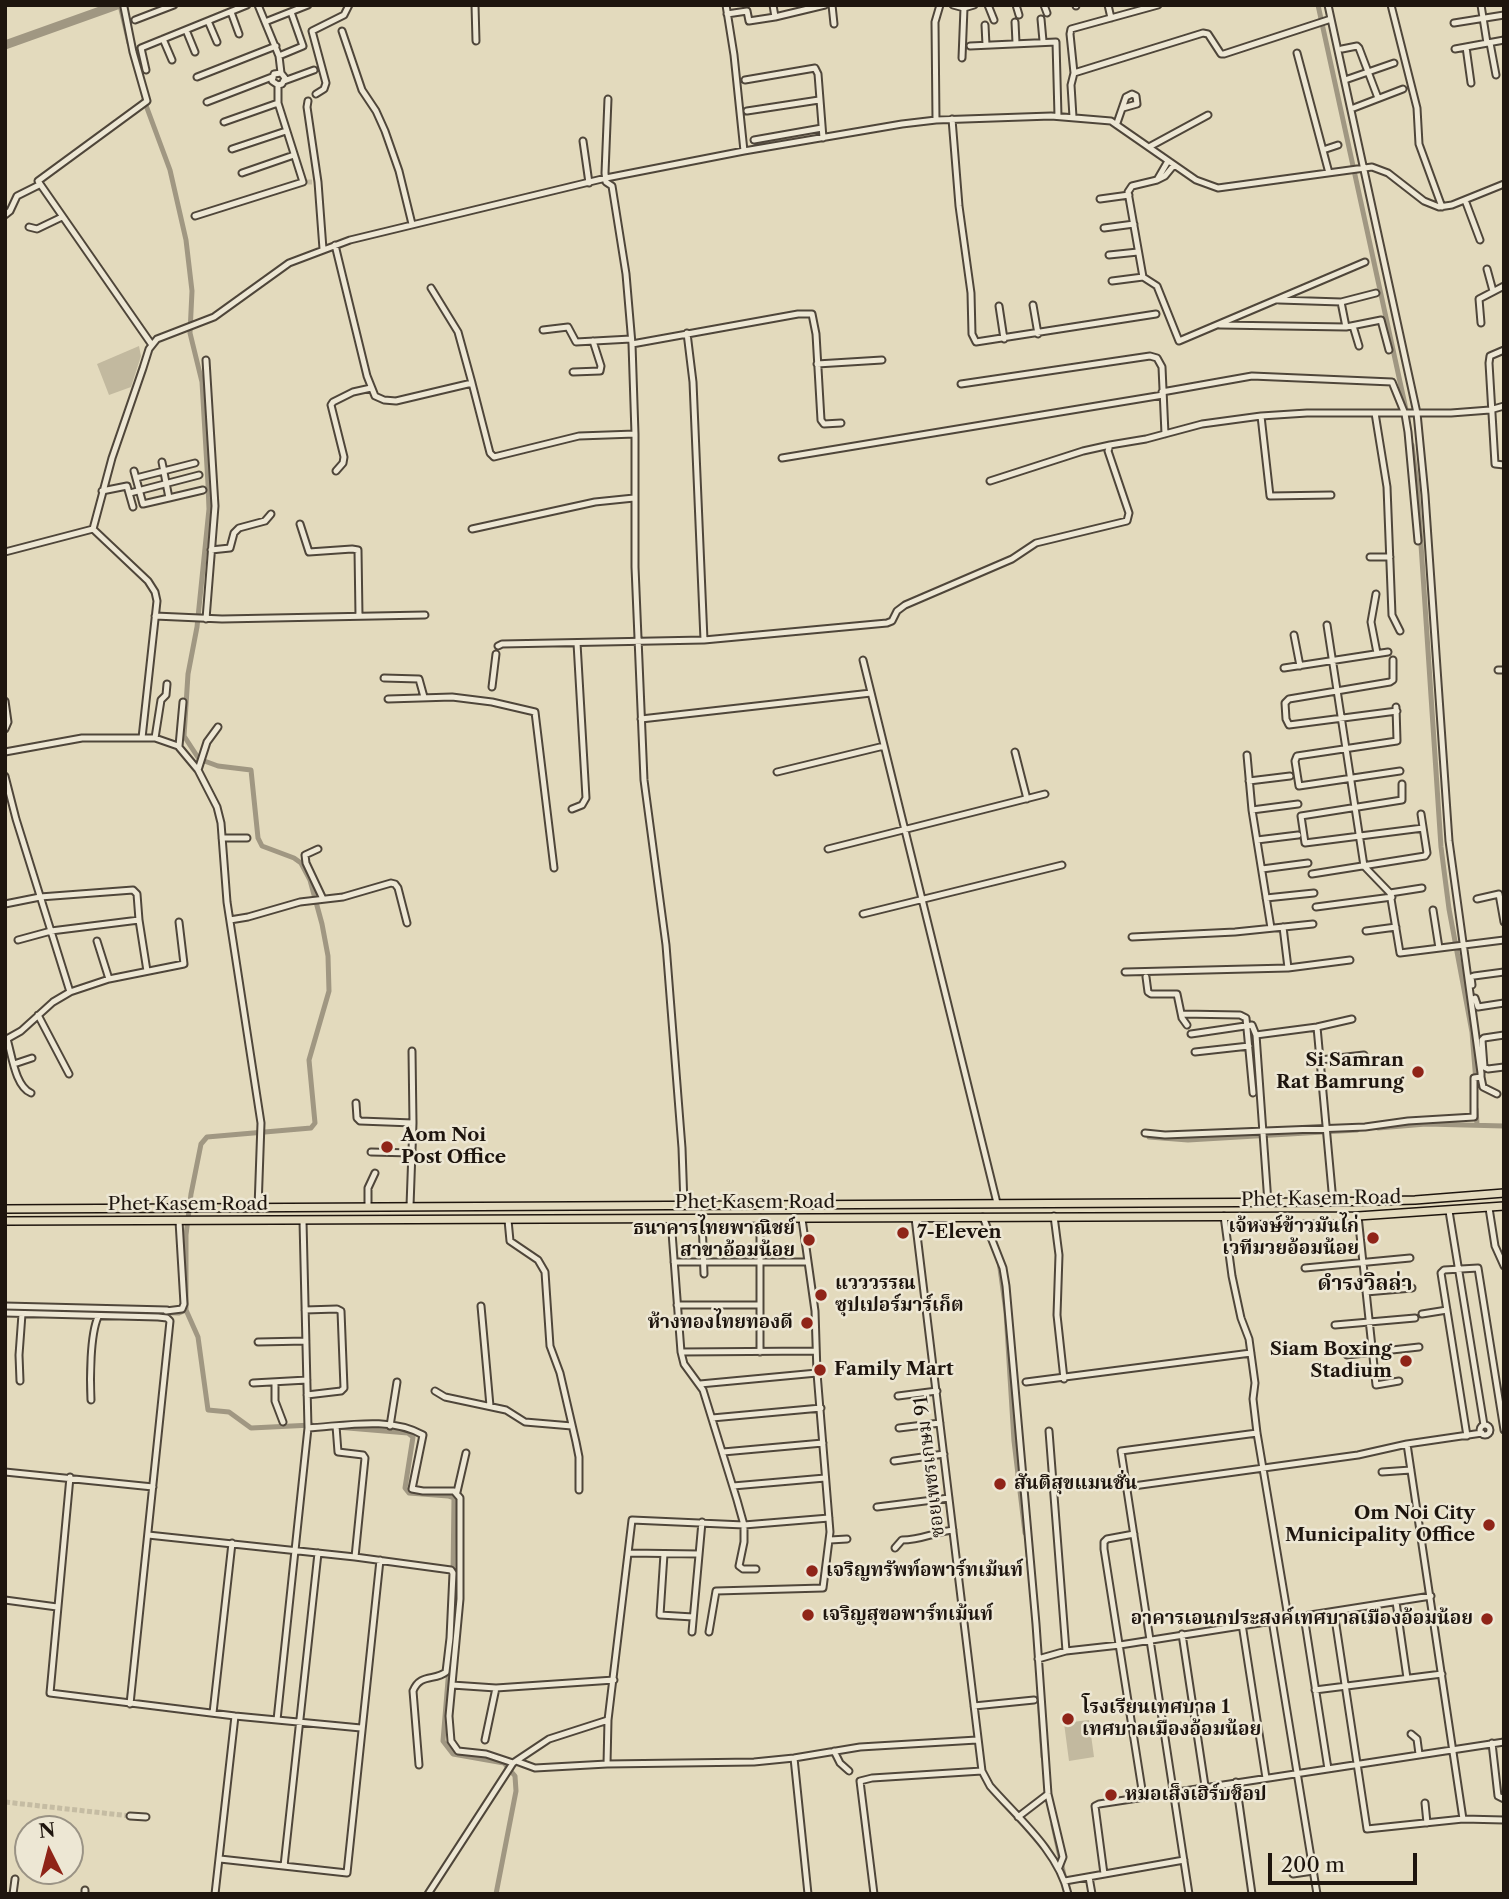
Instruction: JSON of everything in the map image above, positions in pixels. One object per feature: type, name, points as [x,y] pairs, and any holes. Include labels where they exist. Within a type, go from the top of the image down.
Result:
[{"type":"main road","name":"Phet Kasem Road","points":[[5,1209],[1268,1203],[1393,1201],[1504,1193]]},
{"type":"main road","points":[[1471,1196],[1472,1209]]},
{"type":"main road","points":[[1447,1198],[1449,1211]]},
{"type":"main road","points":[[1393,1201],[1394,1214]]},
{"type":"main road","name":"Phet Kasem Road","points":[[5,1221],[1358,1216],[1504,1206]]},
{"type":"street","points":[[135,20],[174,5]]},
{"type":"street","points":[[146,70],[141,48],[247,5]]},
{"type":"street","points":[[258,5],[276,46],[285,80]]},
{"type":"street","points":[[265,22],[308,5]]},
{"type":"street","points":[[316,94],[324,89],[326,83],[311,34],[314,29],[344,15],[349,5]]},
{"type":"street","points":[[475,5],[476,41]]},
{"type":"street","points":[[726,5],[744,151]]},
{"type":"street","points":[[773,5],[775,17]]},
{"type":"street","points":[[727,14],[747,11],[749,21],[825,5]]},
{"type":"street","points":[[832,5],[834,24]]},
{"type":"street","points":[[936,120],[935,22],[940,5]]},
{"type":"street","points":[[953,5],[964,8],[974,5]]},
{"type":"street","points":[[988,5],[994,20]]},
{"type":"street","points":[[1016,5],[1019,15]]},
{"type":"street","points":[[1044,5],[1047,13]]},
{"type":"street","points":[[1108,5],[1111,18]]},
{"type":"street","points":[[1073,117],[1071,29],[1158,5]]},
{"type":"street","points":[[1145,1133],[1165,1135],[1326,1131],[1426,1120],[1473,1119],[1475,1116],[1478,1077],[1449,841],[1425,495],[1411,414],[1359,168],[1351,109],[1327,20],[1328,5]]},
{"type":"street","points":[[1391,5],[1417,108],[1419,144],[1443,207]]},
{"type":"street","points":[[1481,5],[1496,75]]},
{"type":"street","points":[[124,7],[144,103],[38,181],[152,345]]},
{"type":"street","points":[[962,58],[964,8]]},
{"type":"street","points":[[230,12],[239,34]]},
{"type":"street","points":[[279,56],[303,46],[291,12]]},
{"type":"street","points":[[1454,23],[1504,15]]},
{"type":"street","points":[[1041,19],[1043,41]]},
{"type":"street","points":[[1074,73],[1203,33],[1208,34],[1218,51],[1224,54],[1327,20]]},
{"type":"street","points":[[208,21],[217,42]]},
{"type":"street","points":[[1015,22],[1016,43]]},
{"type":"street","points":[[985,25],[986,45]]},
{"type":"street","points":[[186,30],[195,52]]},
{"type":"street","points":[[342,31],[362,90],[385,131],[411,224]]},
{"type":"street","points":[[163,39],[172,60]]},
{"type":"street","points":[[1455,49],[1504,40]]},
{"type":"street","points":[[970,46],[1054,41],[1057,44],[1058,116]]},
{"type":"street","points":[[197,77],[276,46]]},
{"type":"street","points":[[1342,49],[1357,46],[1360,48],[1378,98]]},
{"type":"street","points":[[1466,47],[1471,83]]},
{"type":"street","points":[[1297,53],[1329,173]]},
{"type":"street","points":[[1345,80],[1394,63]]},
{"type":"street","points":[[745,80],[815,68],[818,74],[823,138]]},
{"type":"street","points":[[278,85],[314,70]]},
{"type":"street","points":[[207,102],[272,77],[277,72],[281,73]]},
{"type":"street","points":[[272,77],[272,81],[278,85]]},
{"type":"street","points":[[195,216],[305,182],[278,103],[278,85]]},
{"type":"street","points":[[1351,109],[1403,89]]},
{"type":"street","points":[[608,99],[608,179],[612,186],[626,274],[631,342],[641,719],[646,798],[653,838],[672,1014],[684,1205]]},
{"type":"street","points":[[747,111],[819,100]]},
{"type":"street","points":[[308,101],[324,249]]},
{"type":"street","points":[[224,122],[278,103]]},
{"type":"street","points":[[1117,123],[1123,108]]},
{"type":"street","points":[[1149,148],[1208,115]]},
{"type":"street","points":[[93,529],[102,491],[152,345],[162,336],[214,317],[289,263],[324,249],[336,249],[411,224],[744,151],[936,120],[953,123],[1058,116],[1107,120],[1117,123],[1196,180],[1218,188],[1359,168],[1383,170],[1424,201],[1443,207],[1504,184]]},
{"type":"street","points":[[953,123],[971,293],[973,339],[980,343],[1156,314]]},
{"type":"street","points":[[754,140],[821,128]]},
{"type":"street","points":[[232,149],[286,131]]},
{"type":"street","points":[[583,141],[589,183]]},
{"type":"street","points":[[1323,150],[1338,145]]},
{"type":"street","points":[[242,173],[294,155]]},
{"type":"street","points":[[1157,180],[1168,161]]},
{"type":"street","points":[[1143,278],[1129,195],[1132,186],[1165,176],[1174,165]]},
{"type":"street","points":[[5,215],[17,196],[39,185]]},
{"type":"street","points":[[1100,199],[1129,195]]},
{"type":"street","points":[[1465,200],[1480,240]]},
{"type":"street","points":[[29,227],[37,229],[62,217]]},
{"type":"street","points":[[1104,228],[1135,225]]},
{"type":"street","points":[[336,249],[375,396],[384,401],[396,401],[472,383]]},
{"type":"street","points":[[1109,255],[1139,252]]},
{"type":"street","points":[[1112,281],[1143,278],[1157,286],[1179,341],[1365,262]]},
{"type":"street","points":[[1487,269],[1493,291]]},
{"type":"street","points":[[1481,323],[1479,299],[1504,286]]},
{"type":"street","points":[[431,288],[458,332],[490,453],[494,457],[579,436],[635,434]]},
{"type":"street","points":[[1276,300],[1341,302],[1376,293]]},
{"type":"street","points":[[1341,302],[1346,327]]},
{"type":"street","points":[[1033,305],[1038,334]]},
{"type":"street","points":[[999,306],[1004,338]]},
{"type":"street","points":[[543,330],[568,327],[574,341],[631,342],[799,313],[812,314],[816,334],[822,423],[841,423]]},
{"type":"street","points":[[1217,325],[1346,327],[1381,320],[1389,350]]},
{"type":"street","points":[[1353,326],[1359,346]]},
{"type":"street","points":[[687,333],[693,382],[705,640]]},
{"type":"street","points":[[573,372],[600,370],[593,341]]},
{"type":"street","points":[[1504,350],[1489,358],[1495,464],[1504,465]]},
{"type":"street","points":[[961,384],[1143,355],[1157,358],[1160,361],[1165,434]]},
{"type":"street","points":[[202,618],[215,506],[206,360]]},
{"type":"street","points":[[817,364],[882,360]]},
{"type":"street","points":[[782,458],[1261,376],[1385,380],[1395,385],[1411,414],[1418,541]]},
{"type":"street","points":[[336,471],[344,457],[331,405],[353,392],[371,388]]},
{"type":"street","points":[[990,481],[1083,451],[1202,424],[1307,413],[1411,414],[1490,410],[1504,406]]},
{"type":"street","points":[[1376,413],[1387,487],[1392,615],[1400,631]]},
{"type":"street","points":[[1261,416],[1270,496],[1331,495]]},
{"type":"street","points":[[498,646],[705,640],[887,623],[892,621],[897,611],[905,605],[1012,559],[1036,543],[1127,521],[1129,513],[1108,451],[1110,445]]},
{"type":"street","points":[[162,462],[170,498]]},
{"type":"street","points":[[195,463],[135,474],[143,504],[203,490]]},
{"type":"street","points":[[130,493],[199,475]]},
{"type":"street","points":[[102,491],[129,487],[133,507]]},
{"type":"street","points":[[472,529],[595,502],[634,498]]},
{"type":"street","points":[[211,551],[230,548],[234,533],[239,528],[265,522],[271,514]]},
{"type":"street","points":[[300,524],[309,552],[352,549],[359,552],[359,616]]},
{"type":"street","points":[[5,552],[93,529]]},
{"type":"street","points":[[93,529],[153,587],[157,601],[142,737]]},
{"type":"street","points":[[1370,557],[1390,557]]},
{"type":"street","points":[[1376,594],[1371,622],[1377,653]]},
{"type":"street","points":[[155,616],[202,618],[425,615]]},
{"type":"street","points":[[1327,625],[1364,866],[1391,895],[1400,953],[1504,940]]},
{"type":"street","points":[[1294,635],[1300,666]]},
{"type":"street","points":[[572,809],[582,805],[586,799],[577,643]]},
{"type":"street","points":[[1284,668],[1388,652]]},
{"type":"street","points":[[492,702],[496,654]]},
{"type":"street","points":[[863,660],[997,1203]]},
{"type":"street","points":[[1392,660],[1393,680],[1390,682],[1286,700],[1286,719],[1287,723],[1293,725],[1396,709],[1397,741],[1297,756],[1295,761],[1298,786],[1401,771]]},
{"type":"street","points":[[384,678],[420,679],[424,697]]},
{"type":"street","points":[[155,738],[161,700],[166,695],[167,684]]},
{"type":"street","points":[[641,719],[871,693]]},
{"type":"street","points":[[388,699],[443,696],[492,702],[536,714],[554,868]]},
{"type":"street","points":[[5,701],[8,722],[5,729]]},
{"type":"street","points":[[178,746],[183,702]]},
{"type":"street","points":[[198,770],[208,742],[218,727]]},
{"type":"street","points":[[5,752],[82,738],[155,738],[178,746],[198,770],[218,807],[230,920],[260,1110],[258,1208]]},
{"type":"street","points":[[777,772],[884,746]]},
{"type":"street","points":[[1015,752],[1027,799]]},
{"type":"street","points":[[1247,755],[1252,810],[1271,928]]},
{"type":"street","points":[[5,776],[70,992]]},
{"type":"street","points":[[1249,781],[1290,776]]},
{"type":"street","points":[[1402,784],[1402,800],[1301,816],[1306,844],[1423,828]]},
{"type":"street","points":[[828,849],[1045,794]]},
{"type":"street","points":[[1252,810],[1298,804]]},
{"type":"street","points":[[1312,874],[1425,856],[1427,853],[1422,814]]},
{"type":"street","points":[[1257,840],[1297,835]]},
{"type":"street","points":[[222,838],[247,838]]},
{"type":"street","points":[[318,849],[308,852],[306,861],[321,899]]},
{"type":"street","points":[[1262,869],[1308,863]]},
{"type":"street","points":[[863,914],[1062,865]]},
{"type":"street","points":[[230,920],[248,918],[312,900],[343,897],[387,883],[395,884],[407,923]]},
{"type":"street","points":[[1317,907],[1422,888]]},
{"type":"street","points":[[5,904],[40,897],[133,890],[137,894],[147,971]]},
{"type":"street","points":[[1266,898],[1314,893]]},
{"type":"street","points":[[1477,899],[1499,894],[1504,922]]},
{"type":"street","points":[[1433,910],[1439,948]]},
{"type":"street","points":[[18,940],[51,931],[139,920]]},
{"type":"street","points":[[31,1093],[23,1088],[6,1040],[21,1031],[53,1002],[70,992],[109,979],[184,964],[179,922]]},
{"type":"street","points":[[1132,937],[1313,924]]},
{"type":"street","points":[[1283,927],[1288,968]]},
{"type":"street","points":[[1366,932],[1396,927]]},
{"type":"street","points":[[97,941],[109,979]]},
{"type":"street","points":[[1125,972],[1288,968],[1350,960]]},
{"type":"street","points":[[1504,972],[1474,976],[1471,980],[1478,1007],[1504,1003]]},
{"type":"street","points":[[1146,977],[1148,992],[1151,994],[1177,994],[1187,1025]]},
{"type":"street","points":[[1182,1014],[1246,1018],[1253,1093]]},
{"type":"street","points":[[38,1015],[69,1074]]},
{"type":"street","points":[[1256,1035],[1317,1027],[1352,1019]]},
{"type":"street","points":[[1191,1034],[1254,1026],[1268,1203]]},
{"type":"street","points":[[1317,1027],[1334,1202]]},
{"type":"street","points":[[1504,1035],[1482,1040],[1484,1067],[1504,1067]]},
{"type":"street","points":[[1195,1052],[1249,1046]]},
{"type":"street","points":[[410,1206],[414,1123],[412,1051]]},
{"type":"street","points":[[1320,1060],[1364,1055]]},
{"type":"street","points":[[14,1063],[32,1058]]},
{"type":"street","points":[[1478,1077],[1483,1087],[1497,1094]]},
{"type":"street","points":[[356,1103],[360,1121],[414,1123]]},
{"type":"street","points":[[371,1152],[412,1153]]},
{"type":"street","points":[[368,1207],[368,1188],[375,1173]]},
{"type":"street","points":[[1489,1208],[1495,1245],[1504,1266]]},
{"type":"street","points":[[1449,1211],[1484,1425],[1481,1427],[1482,1433]]},
{"type":"street","points":[[1054,1216],[1059,1255],[1057,1315],[1064,1379]]},
{"type":"street","points":[[1224,1216],[1232,1276],[1251,1353],[1257,1433],[1265,1467],[1288,1617]]},
{"type":"street","points":[[1358,1216],[1376,1385],[1399,1381]]},
{"type":"street","name":"ซอยเพชรเกษม 91","points":[[915,1217],[982,1772],[989,1786],[1059,1867],[1068,1894]]},
{"type":"street","points":[[982,1217],[999,1257],[1006,1286],[1048,1794],[1063,1857],[1059,1867]]},
{"type":"street","points":[[760,1352],[761,1218]]},
{"type":"street","points":[[671,1219],[681,1352],[684,1364],[700,1384],[744,1525],[744,1542],[738,1564],[743,1569],[756,1569]]},
{"type":"street","points":[[702,1219],[704,1274]]},
{"type":"street","points":[[709,1632],[716,1591],[823,1588],[830,1540],[829,1518],[817,1373],[815,1311],[802,1219]]},
{"type":"street","points":[[508,1220],[510,1241],[538,1260],[545,1272],[550,1346],[560,1373],[579,1457],[579,1490]]},
{"type":"street","points":[[5,1306],[166,1311],[182,1309],[185,1221]]},
{"type":"street","points":[[277,1720],[308,1426],[303,1221]]},
{"type":"street","points":[[1305,1269],[1410,1258]]},
{"type":"street","points":[[674,1262],[806,1262]]},
{"type":"street","points":[[1126,1487],[1358,1455],[1407,1444],[1466,1436],[1482,1433],[1487,1435],[1491,1431],[1504,1430],[1478,1268],[1444,1270],[1441,1273],[1466,1436]]},
{"type":"street","points":[[1366,1292],[1412,1288]]},
{"type":"street","points":[[677,1305],[760,1305]]},
{"type":"street","points":[[481,1306],[490,1406]]},
{"type":"street","points":[[306,1310],[341,1311],[344,1388],[341,1391],[307,1395]]},
{"type":"street","points":[[1422,1314],[1447,1310]]},
{"type":"street","points":[[159,1317],[166,1311]]},
{"type":"street","points":[[5,1313],[159,1317],[168,1319],[171,1324],[130,1704]]},
{"type":"street","points":[[20,1381],[22,1314]]},
{"type":"street","points":[[90,1400],[92,1343],[98,1317]]},
{"type":"street","points":[[1335,1325],[1415,1318]]},
{"type":"street","points":[[258,1342],[306,1341]]},
{"type":"street","points":[[1347,1355],[1419,1347]]},
{"type":"street","points":[[681,1352],[816,1351]]},
{"type":"street","points":[[1026,1382],[1251,1353]]},
{"type":"street","points":[[700,1384],[817,1373]]},
{"type":"street","points":[[253,1383],[307,1381]]},
{"type":"street","points":[[390,1426],[397,1382]]},
{"type":"street","points":[[275,1383],[275,1401],[283,1422]]},
{"type":"street","points":[[435,1391],[445,1397],[511,1412],[525,1422],[572,1426]]},
{"type":"street","points":[[898,1396],[937,1391]]},
{"type":"street","points":[[712,1418],[821,1408]]},
{"type":"street","points":[[899,1428],[940,1423]]},
{"type":"street","points":[[308,1426],[372,1424],[423,1435],[412,1489],[423,1492],[457,1492]]},
{"type":"street","points":[[1484,1425],[1489,1426],[1491,1431]]},
{"type":"street","points":[[336,1426],[338,1452],[364,1457],[355,1557]]},
{"type":"street","points":[[1049,1432],[1066,1651]]},
{"type":"street","points":[[1189,1894],[1122,1450],[1257,1433]]},
{"type":"street","points":[[723,1452],[823,1443]]},
{"type":"street","points":[[1407,1444],[1464,1819]]},
{"type":"street","points":[[467,1453],[457,1492],[460,1498],[460,1599],[449,1725],[453,1747],[458,1751],[486,1754],[511,1765],[535,1768],[794,1758],[883,1745],[977,1740]]},
{"type":"street","points":[[894,1461],[944,1454]]},
{"type":"street","points":[[1382,1472],[1411,1470]]},
{"type":"street","points":[[5,1472],[71,1477],[153,1488]]},
{"type":"street","points":[[71,1477],[50,1693],[235,1716],[362,1728]]},
{"type":"street","points":[[733,1486],[825,1478]]},
{"type":"street","points":[[877,1507],[949,1498]]},
{"type":"street","points":[[607,1764],[608,1720],[632,1520],[744,1525],[829,1518]]},
{"type":"street","points":[[692,1632],[702,1522]]},
{"type":"street","points":[[895,1548],[902,1540],[923,1539],[938,1532],[953,1530]]},
{"type":"street","points":[[1135,1534],[1107,1539],[1104,1542],[1143,1796]]},
{"type":"street","points":[[148,1535],[451,1570],[451,1624],[446,1672],[443,1675],[424,1678],[413,1690],[419,1765]]},
{"type":"street","points":[[830,1540],[847,1539]]},
{"type":"street","points":[[213,1713],[232,1543]]},
{"type":"street","points":[[284,1866],[318,1553]]},
{"type":"street","points":[[629,1553],[699,1555]]},
{"type":"street","points":[[664,1555],[660,1615],[693,1617]]},
{"type":"street","points":[[220,1859],[347,1873],[380,1560]]},
{"type":"street","points":[[1038,1659],[1066,1651],[1121,1645],[1272,1619],[1431,1596]]},
{"type":"street","points":[[5,1600],[57,1607]]},
{"type":"street","points":[[1396,1602],[1407,1678]]},
{"type":"street","points":[[1334,1612],[1367,1829],[1464,1819],[1504,1820]]},
{"type":"street","points":[[1304,1616],[1328,1769]]},
{"type":"street","points":[[1272,1619],[1317,1894]]},
{"type":"street","points":[[1242,1624],[1266,1778]]},
{"type":"street","points":[[1182,1634],[1205,1786]]},
{"type":"street","points":[[1315,1690],[1441,1674]]},
{"type":"street","points":[[452,1685],[496,1688],[614,1680]]},
{"type":"street","points":[[485,1740],[496,1688]]},
{"type":"street","points":[[974,1706],[1034,1700]]},
{"type":"street","points":[[215,1894],[235,1716]]},
{"type":"street","points":[[428,1894],[511,1765],[557,1736],[608,1720]]},
{"type":"street","points":[[1411,1734],[1417,1739],[1419,1754]]},
{"type":"street","points":[[1104,1874],[1095,1806],[1205,1786],[1504,1742]]},
{"type":"street","points":[[1492,1743],[1499,1796],[1504,1799]]},
{"type":"street","points":[[834,1751],[840,1763],[849,1771]]},
{"type":"street","points":[[794,1758],[808,1894]]},
{"type":"street","points":[[874,1894],[860,1781],[872,1778],[982,1772]]},
{"type":"street","points":[[1236,1782],[1252,1894]]},
{"type":"street","points":[[1018,1818],[1048,1794]]},
{"type":"street","points":[[1425,1803],[1427,1823]]},
{"type":"street","points":[[130,1816],[146,1817]]},
{"type":"street","points":[[1065,1881],[1184,1860]]},
{"type":"street","points":[[1293,1874],[1313,1871]]},
{"type":"street","points":[[1089,1877],[1092,1894]]},
{"type":"shaded area","points":[[139,346],[141,356],[131,387],[109,395],[97,364]]},
{"type":"shaded area","points":[[1089,1720],[1094,1757],[1069,1761],[1064,1723]]},
{"type":"waterway","points":[[5,45],[117,5]]},
{"type":"waterway","points":[[120,5],[129,43]]},
{"type":"waterway","points":[[1318,5],[1407,414]]},
{"type":"waterway","points":[[144,100],[170,170],[186,240],[192,291],[190,333],[202,382],[209,509],[197,627],[188,674],[184,736],[199,759],[218,766],[251,770],[258,838],[262,846],[301,863],[310,880],[328,956],[329,991],[309,1060],[315,1123],[311,1128],[207,1137],[201,1144],[186,1235],[186,1310],[198,1337],[208,1410],[229,1412],[251,1428],[312,1425]]},
{"type":"waterway","points":[[1412,445],[1417,484],[1441,847],[1449,909],[1472,1032],[1476,1082]]},
{"type":"waterway","points":[[1476,1109],[1477,1124]]},
{"type":"waterway","points":[[1378,1128],[1426,1124],[1504,1126]]},
{"type":"waterway","points":[[1149,1137],[1188,1140],[1357,1130]]},
{"type":"waterway","points":[[999,1261],[1006,1312],[1014,1441],[1025,1533]]},
{"type":"waterway","points":[[18,1309],[179,1313],[186,1310]]},
{"type":"waterway","points":[[336,1427],[408,1433],[413,1437],[405,1488],[409,1493],[454,1498],[453,1575]]},
{"type":"waterway","points":[[451,1644],[443,1741],[453,1754],[504,1763],[515,1776],[516,1791],[496,1894]]},
{"type":"waterway","points":[[1039,1697],[1043,1757]]},
{"type":"waterway","points":[[1053,1825],[1065,1880]]},
{"type":"tunnel","points":[[307,182],[315,182]]},
{"type":"tunnel","points":[[5,1802],[130,1816]]},
{"type":"place","name":"Si Samran Rat Bamrung","points":[[1418,1072]]},
{"type":"place","name":"Aom Noi Post Office","points":[[387,1147]]},
{"type":"place","name":"7-Eleven","points":[[903,1233]]},
{"type":"place","name":"เจ้หงษ์ข้าวมันไก่ เวทีมวยอ้อมน้อย","points":[[1373,1238]]},
{"type":"place","name":"ธนาคารไทยพาณิชย์ สาขาอ้อมน้อย","points":[[809,1240]]},
{"type":"place","name":"แวววรรณ ซุปเปอร์มาร์เก็ต","points":[[821,1295]]},
{"type":"place","name":"ห้างทองไทยทองดี","points":[[807,1323]]},
{"type":"place","name":"Siam Boxing Stadium","points":[[1406,1361]]},
{"type":"place","name":"Family Mart","points":[[820,1370]]},
{"type":"place","name":"สันติสุขแมนชั่น","points":[[1000,1484]]},
{"type":"place","name":"Om Noi City Municipality Office","points":[[1489,1525]]},
{"type":"place","name":"เจริญทรัพท์อพาร์ทเม้นท์","points":[[812,1571]]},
{"type":"place","name":"เจริญสุขอพาร์ทเม้นท์","points":[[808,1615]]},
{"type":"place","name":"อาคารเอนกประสงค์เทศบาลเมืองอ้อมน้อย","points":[[1487,1619]]},
{"type":"place","name":"โรงเรียนเทศบาล 1 เทศบาลเมืองอ้อมน้อย","points":[[1068,1719]]},
{"type":"place","name":"หมอเส็งเฮิร์บช็อป","points":[[1111,1795]]},
{"type":"district","name":"ดำรงวิลล่า","points":[[1365,1284]]}]
